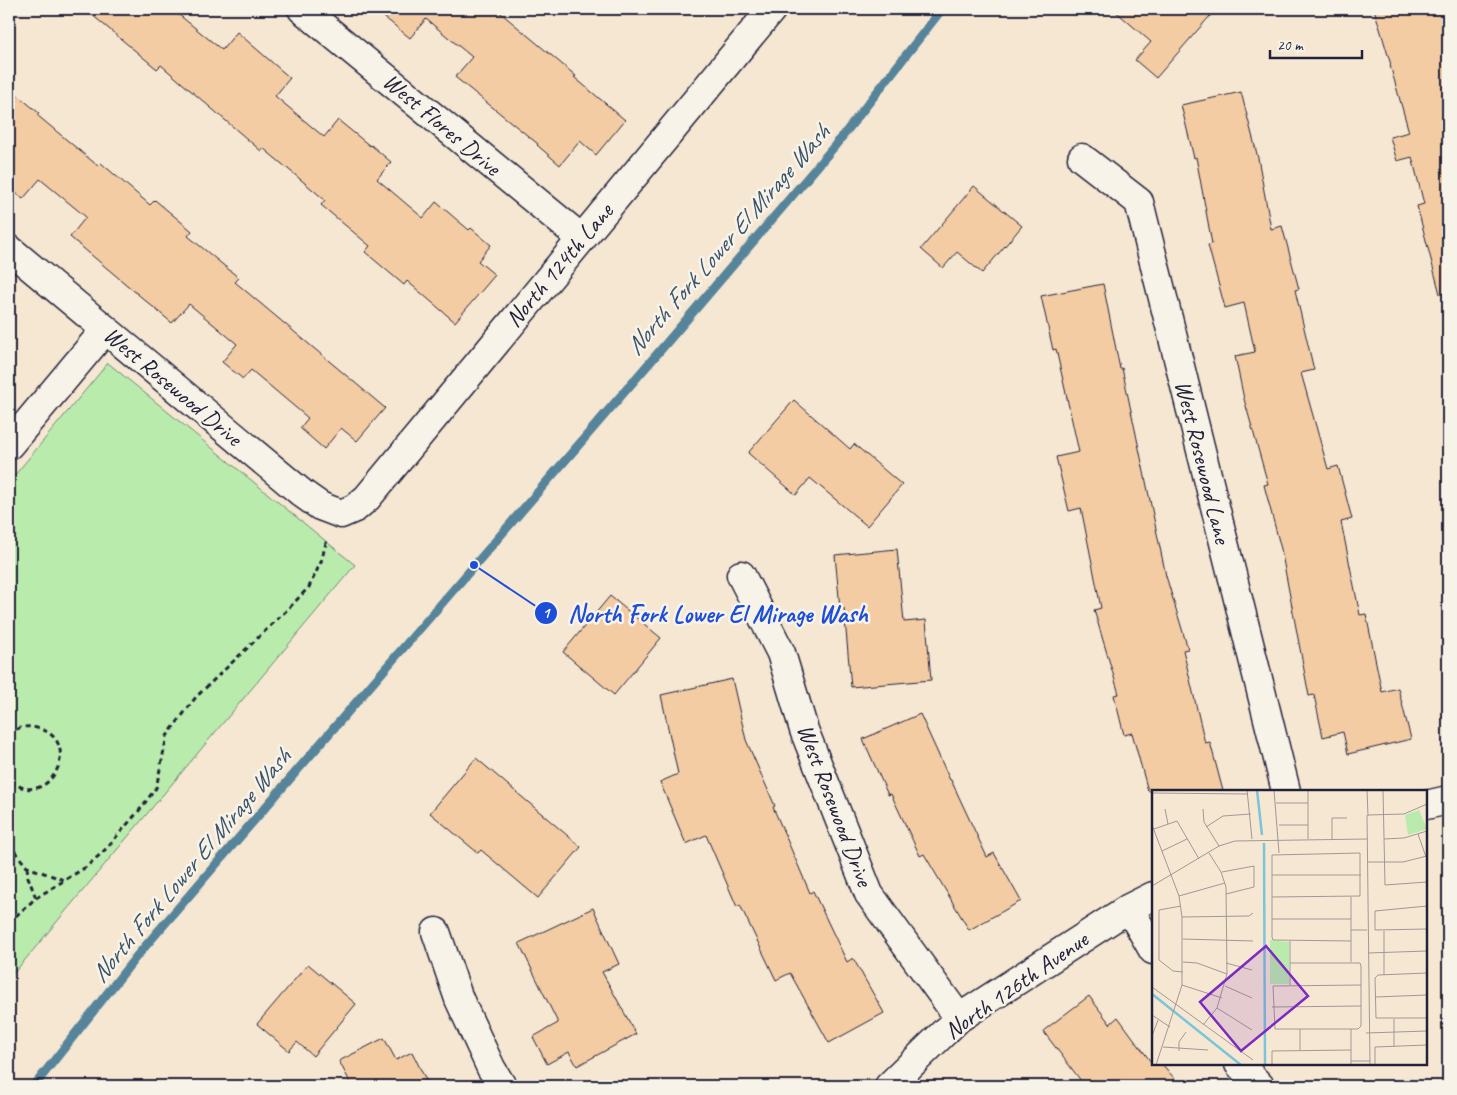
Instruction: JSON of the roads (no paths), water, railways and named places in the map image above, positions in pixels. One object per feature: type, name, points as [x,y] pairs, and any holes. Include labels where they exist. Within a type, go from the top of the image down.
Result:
[{"type":"street","name":"West Flores Drive","points":[[302,9],[580,238]]},
{"type":"street","name":"North 124th Lane","points":[[341,514],[355,508],[367,498],[580,238],[772,9]]},
{"type":"street","name":"West Rosewood Lane","points":[[1082,158],[1138,202],[1286,790]]},
{"type":"street","name":"West Rosewood Drive","points":[[9,250],[303,494],[320,506],[341,514]]},
{"type":"street","points":[[9,445],[105,330]]},
{"type":"street","name":"West Rosewood Drive","points":[[742,575],[781,653],[804,730],[869,894],[959,1018]]},
{"type":"street","points":[[1427,805],[1448,800]]},
{"type":"street","name":"North 126th Avenue","points":[[889,1086],[959,1018],[1129,908],[1152,896]]},
{"type":"street","points":[[1129,908],[1152,948]]},
{"type":"street","points":[[436,932],[458,999],[491,1068],[502,1086]]},
{"type":"street","points":[[1240,1065],[1260,1086]]},
{"type":"waterway","name":"North Fork Lower El Mirage Wash","points":[[34,1086],[136,957],[838,142],[942,9]]},
{"type":"place","name":"North Fork Lower El Mirage Wash","points":[[474,565]]}]
